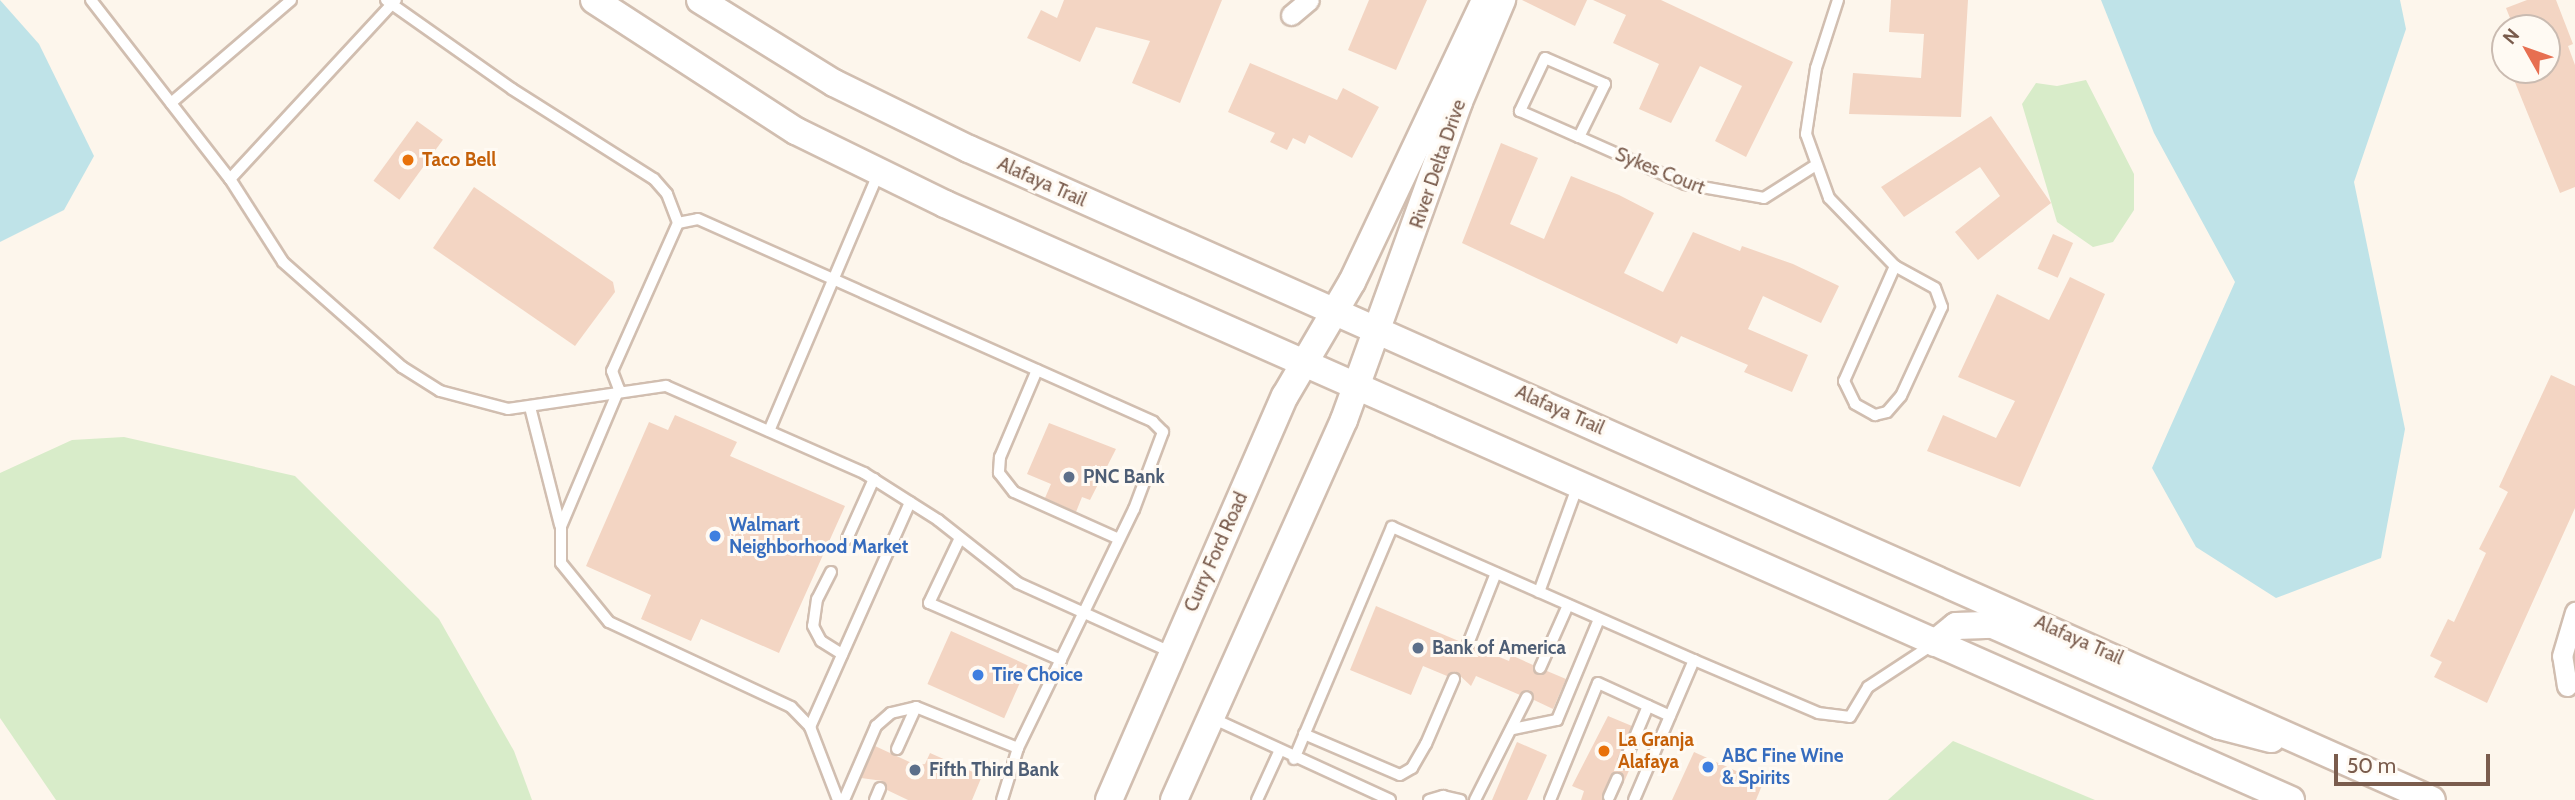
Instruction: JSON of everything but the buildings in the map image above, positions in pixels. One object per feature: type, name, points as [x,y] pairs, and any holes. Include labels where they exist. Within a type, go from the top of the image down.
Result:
[{"type":"main road","points":[[594,0],[726,90],[878,173],[2291,800]]},
{"type":"main road","name":"Alafaya Trail","points":[[700,0],[905,120],[2341,756],[2432,800]]},
{"type":"main road","name":"River Delta Drive","points":[[1335,310],[1485,0]]},
{"type":"main road","name":"River Delta Drive","points":[[1377,329],[1459,102],[1502,0]]},
{"type":"main road","name":"Curry Ford Road","points":[[1109,800],[1172,652],[1304,363],[1335,310]]},
{"type":"main road","points":[[1174,800],[1356,387],[1377,329]]},
{"type":"main road","points":[[1936,643],[1956,626],[1993,625],[2220,726],[2341,756]]},
{"type":"street","points":[[1291,15],[1309,0]]},
{"type":"street","points":[[2567,687],[2562,656],[2575,612]]},
{"type":"lane","points":[[91,0],[230,179],[283,262],[402,367],[440,391],[508,409],[619,389],[666,386],[874,479],[960,538],[1018,583],[1172,652]]},
{"type":"lane","points":[[171,103],[291,0]]},
{"type":"lane","points":[[1838,0],[1816,68],[1806,134],[1816,165],[1829,198],[1892,263],[1935,288],[1942,307],[1901,396],[1887,412],[1875,415],[1855,404],[1844,381],[1892,263]]},
{"type":"lane","points":[[230,179],[391,2],[654,179],[667,194],[678,223],[611,371],[619,389],[561,526]]},
{"type":"lane","name":"Sykes Court","points":[[1579,137],[1605,84],[1545,58],[1520,111],[1685,184],[1745,199],[1782,191],[1816,165]]},
{"type":"lane","points":[[769,431],[878,173]]},
{"type":"lane","points":[[678,223],[698,219],[1037,370],[1163,432],[1119,539],[1018,748],[1002,800]]},
{"type":"lane","points":[[1037,370],[1000,457],[999,473],[1014,492],[1119,539]]},
{"type":"lane","points":[[530,407],[561,526],[561,563],[609,622],[761,689],[791,707],[810,727],[838,800]]},
{"type":"lane","points":[[847,539],[874,479]]},
{"type":"lane","points":[[1539,593],[1579,485]]},
{"type":"lane","points":[[810,727],[910,502]]},
{"type":"lane","points":[[1294,759],[1392,527],[1818,713],[1850,717],[1868,687],[1936,643]]},
{"type":"lane","points":[[960,538],[929,603],[1061,660]]},
{"type":"lane","points":[[831,572],[817,599],[813,626],[821,641],[842,654]]},
{"type":"lane","points":[[1468,645],[1496,573]]},
{"type":"lane","points":[[1540,668],[1568,605]]},
{"type":"lane","points":[[1513,729],[1557,720],[1599,619]]},
{"type":"lane","points":[[1634,800],[1694,660]]},
{"type":"lane","points":[[1304,734],[1400,775],[1412,768],[1426,744],[1454,679]]},
{"type":"lane","points":[[1550,800],[1598,683],[1670,716]]},
{"type":"lane","points":[[1475,800],[1527,698]]},
{"type":"lane","points":[[1624,763],[1648,706]]},
{"type":"lane","points":[[844,800],[876,726],[891,713],[916,707],[1018,748]]},
{"type":"lane","points":[[897,749],[916,707]]},
{"type":"lane","points":[[1211,718],[1294,759],[1390,800]]},
{"type":"lane","points":[[1257,800],[1279,752]]},
{"type":"lane","points":[[1609,797],[1617,779]]},
{"type":"lane","points":[[875,800],[880,788]]},
{"type":"lane","points":[[1429,800],[1443,796],[1461,800]]},
{"type":"green space","points":[[2086,80],[2134,174],[2134,210],[2113,242],[2093,247],[2057,222],[2022,104],[2036,83],[2057,86]]},
{"type":"green space","points":[[124,437],[295,476],[439,619],[514,751],[532,800],[56,800],[0,718],[0,473],[72,440]]},
{"type":"green space","points":[[1953,741],[2095,800],[1888,800]]},
{"type":"water","points":[[0,0],[39,44],[94,156],[64,210],[0,242]]},
{"type":"water","points":[[2101,0],[2400,0],[2406,29],[2354,182],[2405,429],[2381,558],[2276,598],[2196,547],[2152,468],[2235,282],[2154,133]]},
{"type":"place","name":"Taco Bell","points":[[408,160]]},
{"type":"place","name":"PNC Bank","points":[[1069,477]]},
{"type":"place","name":"Walmart Neighborhood Market","points":[[715,536]]},
{"type":"place","name":"Bank of America","points":[[1418,648]]},
{"type":"place","name":"Tire Choice","points":[[978,675]]},
{"type":"place","name":"La Granja Alafaya","points":[[1604,751]]},
{"type":"place","name":"ABC Fine Wine & Spirits","points":[[1708,767]]},
{"type":"place","name":"Fifth Third Bank","points":[[915,770]]}]
